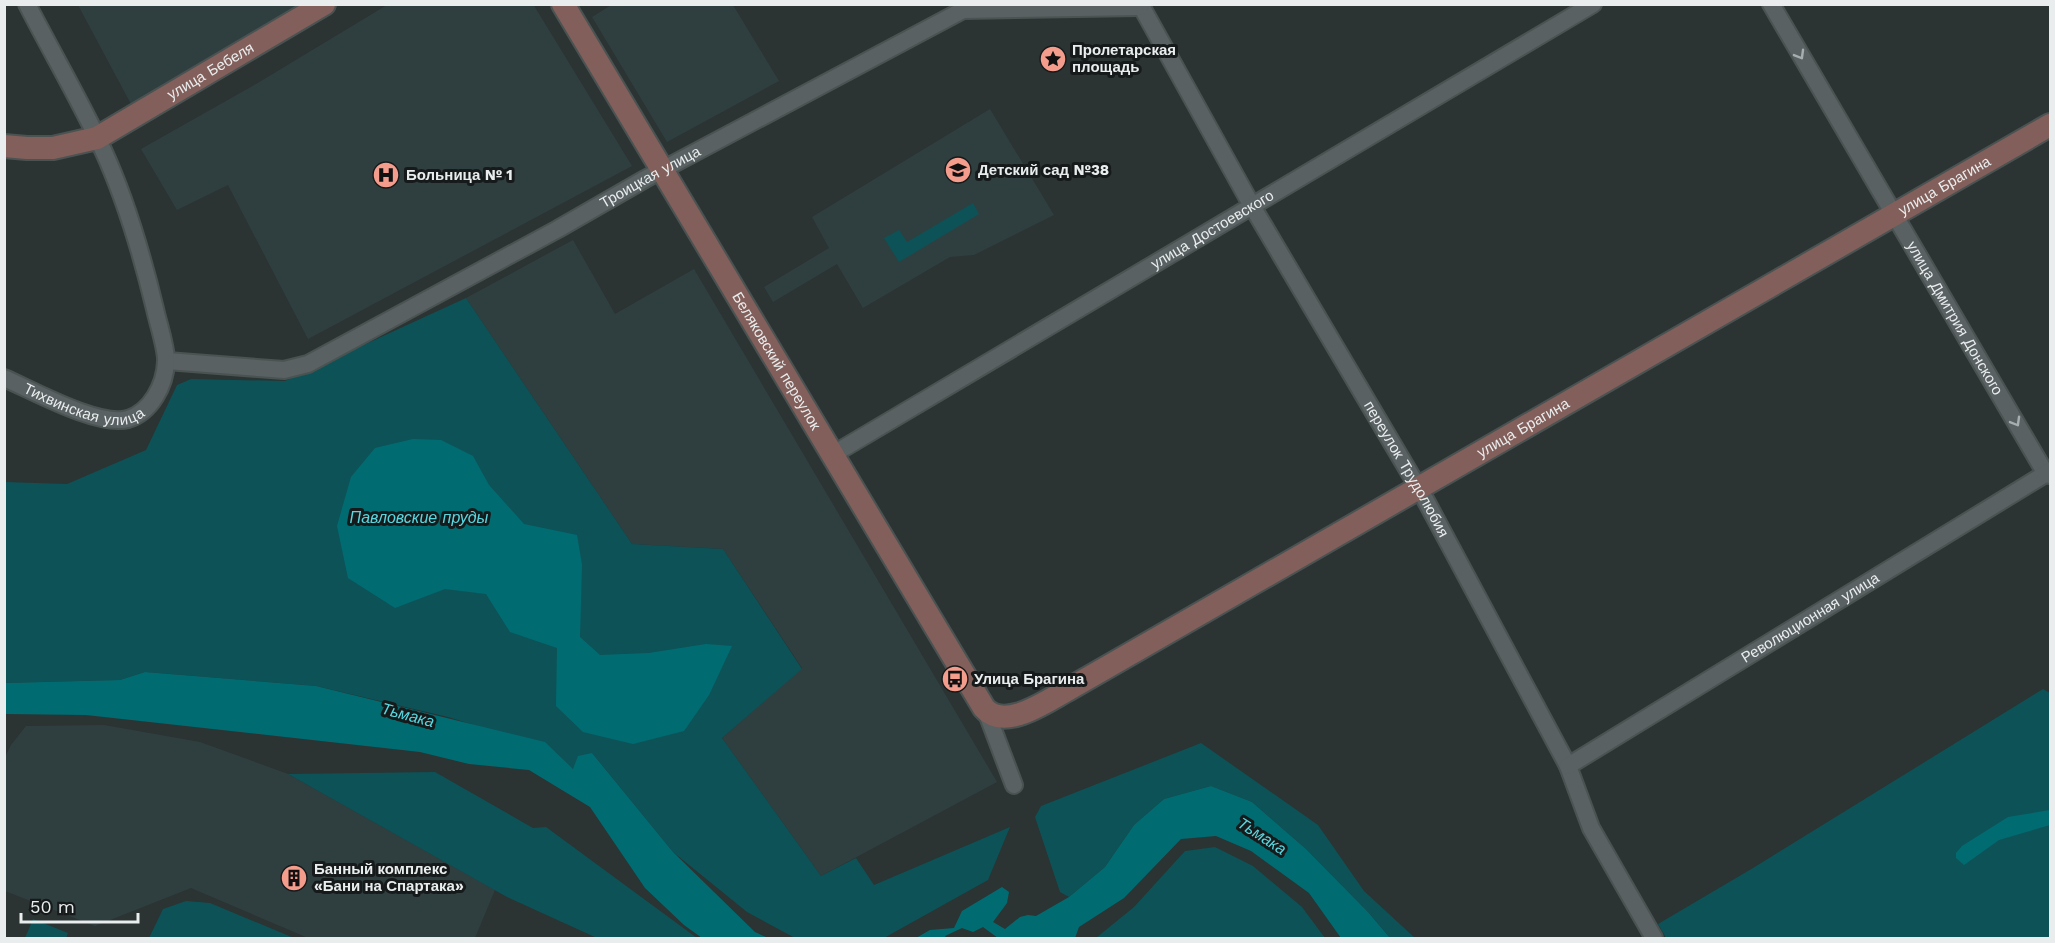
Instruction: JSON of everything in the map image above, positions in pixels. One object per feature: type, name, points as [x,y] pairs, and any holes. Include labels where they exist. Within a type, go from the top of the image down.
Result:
[{"type":"street","points":[[27,4],[97,138],[120,193],[148,282],[167,361]]},
{"type":"street","name":"улица Бебеля","points":[[4,146],[47,148],[72,145],[97,138],[324,4]]},
{"type":"street","name":"Беляковский переулок","points":[[563,4],[832,455],[989,712]]},
{"type":"street","name":"улица Достоевского","points":[[832,455],[1593,4]]},
{"type":"street","name":"улица Дмитрия Донского","points":[[1771,4],[2049,473]]},
{"type":"street","name":"Троицкая улица","points":[[167,361],[284,370],[308,364],[558,230],[662,170],[963,10],[1140,6]]},
{"type":"street","name":"переулок Трудолюбия","points":[[1140,6],[1252,207],[1419,489],[1568,766],[1591,828],[1654,939]]},
{"type":"street","name":"улица Брагина","points":[[989,712],[1009,717],[1026,712],[1419,489],[2050,125]]},
{"type":"street","name":"Тихвинская улица","points":[[4,378],[95,417],[114,420],[128,419],[143,412],[153,400],[160,388],[167,361]]},
{"type":"street","name":"Революционная улица","points":[[1568,766],[2049,473]]},
{"type":"street","points":[[989,712],[1014,785]]},
{"type":"shaded area","name":"Больница № 1","points":[[533,4],[632,166],[308,339],[228,185],[177,210],[141,149],[256,84],[387,5]]},
{"type":"shaded area","points":[[613,4],[733,5],[779,81],[667,142],[592,17]]},
{"type":"shaded area","points":[[78,5],[298,5],[132,106]]},
{"type":"shaded area","name":"Детский сад №38","points":[[990,109],[1054,215],[974,255],[950,257],[863,308],[837,264],[773,302],[764,287],[829,248],[812,217]]},
{"type":"shaded area","points":[[973,203],[979,214],[899,262],[884,238],[899,230],[907,242]]},
{"type":"shaded area","points":[[573,240],[615,314],[694,269],[997,782],[821,876],[722,738],[802,668],[723,549],[632,544],[466,298]]},
{"type":"shaded area","points":[[466,298],[632,544],[723,549],[802,669],[722,738],[821,876],[856,858],[874,885],[1010,827],[988,880],[884,938],[795,938],[747,912],[673,852],[592,753],[573,769],[474,725],[316,686],[145,672],[120,680],[5,683],[5,482],[67,484],[146,450],[177,385],[191,379],[285,381]]},
{"type":"shaded area","points":[[2043,689],[2050,693],[2050,938],[1666,938],[1658,924]]},
{"type":"shaded area","points":[[104,725],[200,742],[288,774],[495,890],[475,938],[308,938],[191,888],[95,926],[5,891],[4,759],[11,745],[26,726]]},
{"type":"shaded area","points":[[1201,743],[1318,825],[1364,891],[1415,938],[1390,938],[1368,912],[1306,849],[1252,802],[1211,786],[1164,799],[1134,825],[1105,867],[1069,897],[1060,892],[1035,817],[1041,806]]},
{"type":"shaded area","points":[[435,772],[533,828],[546,827],[697,938],[597,938],[507,897],[288,774]]},
{"type":"shaded area","points":[[1215,847],[1253,866],[1302,907],[1325,938],[1096,938],[1134,907],[1185,851]]},
{"type":"shaded area","points":[[186,901],[210,903],[294,938],[149,938],[163,909]]},
{"type":"shaded area","points":[[33,919],[68,933],[66,938],[25,938]]},
{"type":"water","name":"Павловские пруды","points":[[413,439],[441,440],[473,456],[489,485],[524,524],[577,535],[582,565],[580,637],[600,655],[649,653],[706,644],[732,646],[709,695],[684,731],[633,744],[583,732],[556,706],[557,648],[510,632],[486,594],[445,589],[395,608],[348,578],[337,526],[351,477],[375,448]]},
{"type":"water","name":"Тьмака","points":[[145,672],[316,686],[545,742],[573,769],[578,756],[592,753],[673,852],[755,932],[768,938],[702,938],[684,925],[645,888],[590,807],[529,770],[469,764],[420,752],[86,715],[5,714],[5,683],[120,680]]},
{"type":"water","name":"Тьмака","points":[[1211,786],[1252,802],[1306,849],[1368,912],[1390,938],[1341,938],[1309,893],[1251,851],[1216,836],[1181,839],[1124,898],[1079,927],[1075,938],[998,938],[983,927],[973,932],[962,928],[945,936],[946,938],[916,938],[930,930],[954,928],[962,911],[1002,887],[1009,892],[1007,903],[993,922],[1005,929],[1020,917],[1036,916],[1069,897],[1105,867],[1134,825],[1164,799]]},
{"type":"water","points":[[2050,810],[2050,825],[1999,840],[1964,865],[1956,858],[1956,853],[1962,846],[2008,817]]},
{"type":"place","name":"Пролетарская площадь","points":[[1053,59]]},
{"type":"place","name":"Детский сад №38","points":[[958,170]]},
{"type":"place","name":"Больница № 1","points":[[386,175]]},
{"type":"place","name":"Улица Брагина","points":[[955,679]]},
{"type":"place","name":"Банный комплекс «Бани на Спартака»","points":[[294,878]]}]
